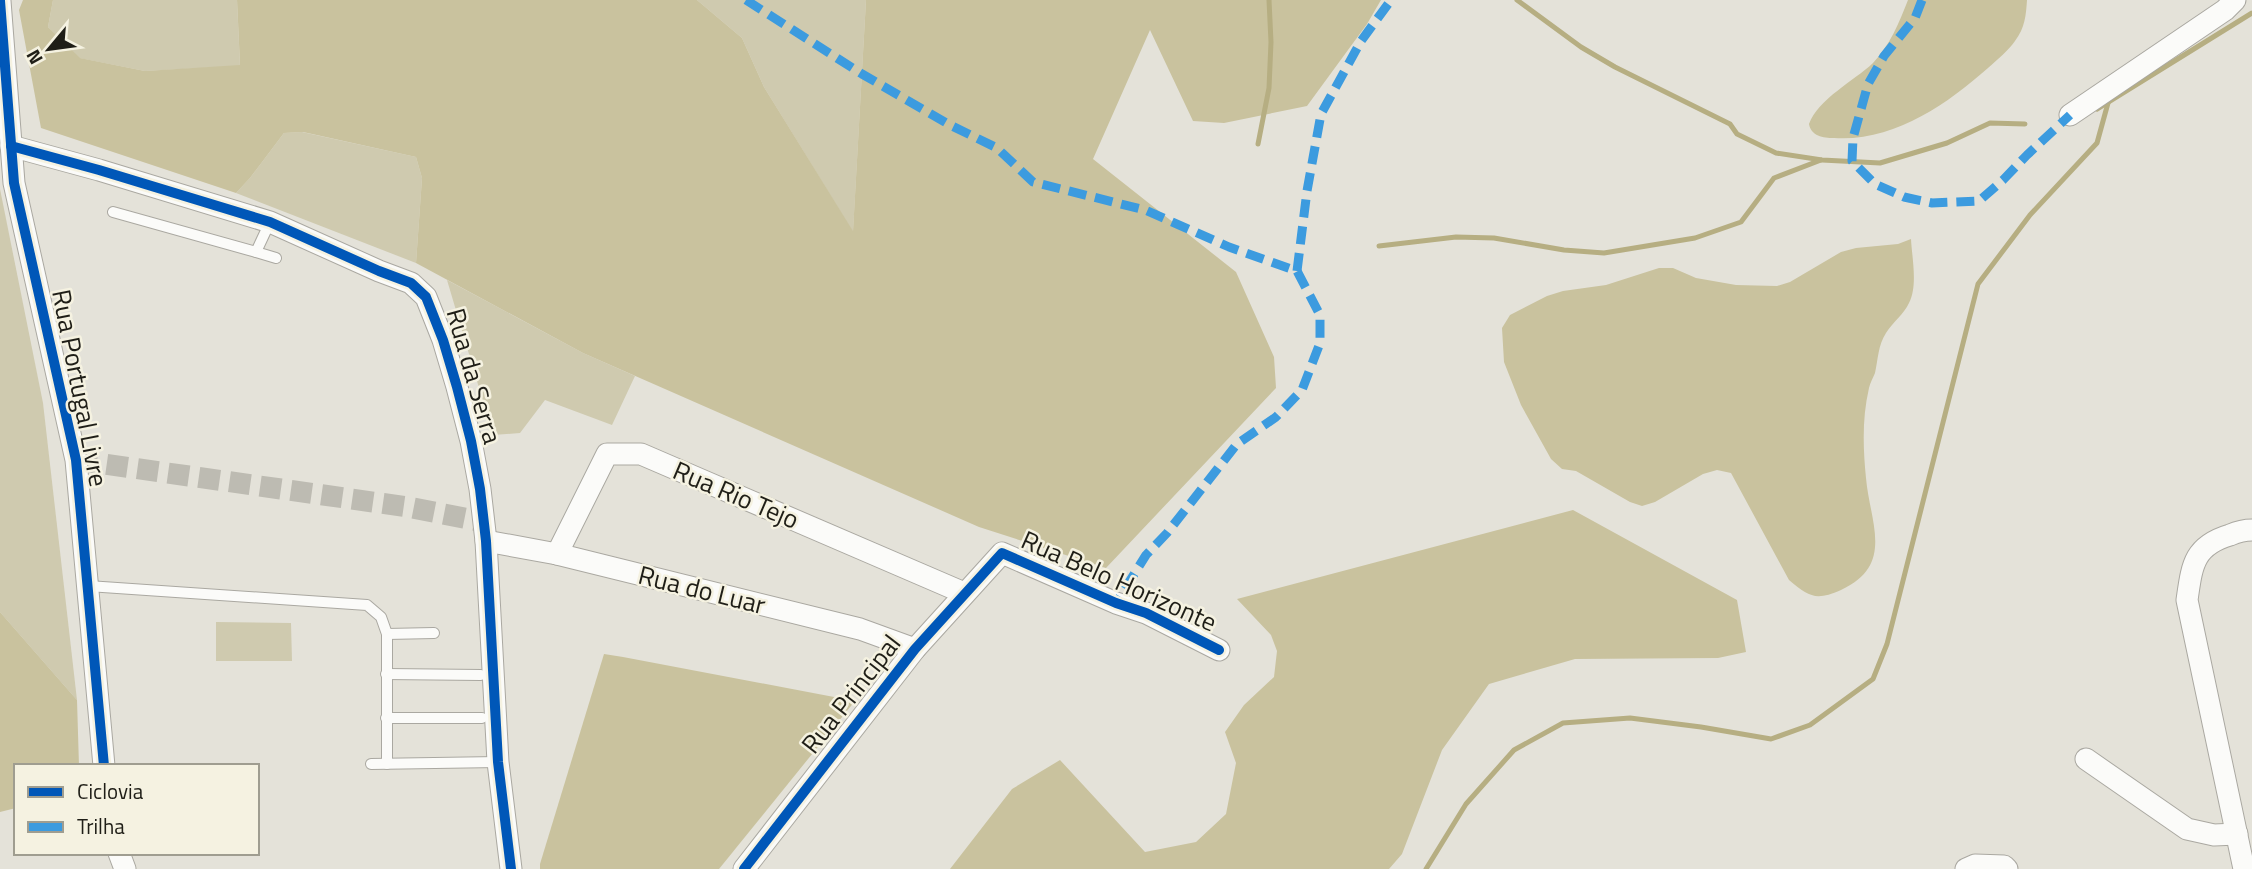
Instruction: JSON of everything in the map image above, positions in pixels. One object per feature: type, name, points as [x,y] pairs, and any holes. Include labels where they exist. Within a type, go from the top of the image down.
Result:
[{"type":"street","points":[[2070,115],[2225,10],[2235,0]]},
{"type":"street","name":"Rua Portugal Livre","points":[[0,1],[14,183],[76,460],[104,764]]},
{"type":"street","name":"Rua da Serra","points":[[11,146],[270,222],[379,271],[411,282],[426,297],[443,340],[471,441],[485,531],[498,762],[511,869]]},
{"type":"street","name":"Rua Rio Tejo","points":[[557,554],[607,454],[640,454],[964,593]]},
{"type":"street","points":[[2244,869],[2187,600],[2191,573],[2201,550],[2223,537],[2252,530]]},
{"type":"street","name":"Rua do Luar","points":[[485,531],[557,554],[860,629],[915,649]]},
{"type":"street","name":"Rua Principal","points":[[744,869],[915,649],[1002,553]]},
{"type":"street","name":"Rua Belo Horizonte","points":[[1002,553],[1116,603],[1146,613],[1219,650]]},
{"type":"street","points":[[2086,759],[2187,829],[2214,835],[2236,834]]},
{"type":"street","points":[[1970,867],[2004,866],[2007,869]]},
{"type":"lane","points":[[113,212],[276,258]]},
{"type":"lane","points":[[256,252],[270,222]]},
{"type":"lane","points":[[88,586],[367,605],[381,617],[387,634],[387,764]]},
{"type":"lane","points":[[387,634],[434,634]]},
{"type":"lane","points":[[386,674],[481,675]]},
{"type":"lane","points":[[386,718],[482,718]]},
{"type":"lane","points":[[370,764],[498,762]]},
{"type":"shaded area","points":[[23,0],[53,0],[48,27],[80,58],[145,71],[240,65],[237,0],[697,0],[742,38],[764,87],[853,231],[866,0],[1381,0],[1367,24],[1307,106],[1224,123],[1193,121],[1150,30],[1093,159],[1236,272],[1274,357],[1276,388],[1106,568],[979,527],[583,353],[416,263],[422,178],[416,157],[303,132],[284,133],[236,193],[41,128],[19,10]]},
{"type":"shaded area","points":[[53,0],[237,0],[240,66],[145,71],[79,58],[48,27]]},
{"type":"shaded area","points":[[697,0],[866,0],[853,232],[764,87],[742,38]]},
{"type":"shaded area","points":[[1908,0],[2027,0],[2023,26],[2012,45],[1955,95],[1917,118],[1877,134],[1834,138],[1815,134],[1809,124],[1820,106],[1879,56],[1894,33]]},
{"type":"shaded area","points":[[302,132],[416,157],[422,178],[416,263],[236,193],[284,133]]},
{"type":"shaded area","points":[[0,189],[43,403],[77,700],[0,612]]},
{"type":"shaded area","points":[[1911,239],[1914,272],[1912,296],[1881,342],[1865,410],[1864,456],[1874,527],[1874,555],[1858,580],[1832,593],[1813,596],[1789,580],[1731,473],[1717,470],[1703,474],[1655,502],[1642,506],[1576,471],[1562,469],[1551,459],[1521,405],[1504,362],[1502,328],[1510,315],[1563,291],[1606,285],[1659,268],[1673,268],[1696,278],[1736,285],[1777,286],[1790,282],[1841,252],[1898,244]]},
{"type":"shaded area","points":[[447,280],[583,353],[635,376],[612,425],[545,400],[520,433],[493,435]]},
{"type":"shaded area","points":[[1573,510],[1737,600],[1746,652],[1718,658],[1575,659],[1489,684],[1442,750],[1402,854],[1389,869],[950,869],[1012,789],[1060,760],[1145,852],[1196,842],[1226,814],[1236,763],[1225,732],[1244,705],[1274,677],[1277,651],[1271,635],[1237,599]]},
{"type":"shaded area","points":[[0,612],[77,700],[79,764],[14,764],[14,808],[0,812]]},
{"type":"shaded area","points":[[216,622],[291,623],[292,661],[216,661]]},
{"type":"shaded area","points":[[604,654],[855,701],[719,869],[540,869]]},
{"type":"waterway","points":[[1258,144],[1269,88],[1269,0]]},
{"type":"waterway","points":[[1517,0],[1581,47],[1615,67],[1730,124],[1737,134],[1776,153],[1822,160],[1880,163],[1947,143],[1990,123],[2025,124]]},
{"type":"waterway","points":[[2097,109],[2252,13]]},
{"type":"waterway","points":[[1426,869],[1466,804],[1514,750],[1563,723],[1630,718],[1771,739],[1810,725],[1873,679],[1887,644],[1978,284],[2030,215],[2097,143],[2108,103]]},
{"type":"waterway","points":[[1379,246],[1456,237],[1494,238],[1564,250],[1604,253],[1695,238],[1741,222],[1774,178],[1821,160]]},
{"type":"tunnel","points":[[76,460],[408,507],[484,522]]},
{"type":"marked path","points":[[746,0],[862,74],[950,125],[997,148],[1033,182],[1145,210],[1229,247],[1297,271],[1320,315],[1320,343],[1302,390],[1276,417],[1237,444],[1167,533],[1146,555],[1116,603]]},
{"type":"marked path","points":[[1297,271],[1307,191],[1321,114],[1361,41],[1391,0]]},
{"type":"marked path","points":[[1922,0],[1915,18],[1884,56],[1868,84],[1853,138],[1852,161],[1875,184],[1904,197],[1932,203],[1979,201],[2070,115]]},
{"type":"cycle path","points":[[0,1],[14,183],[76,460],[104,764]]},
{"type":"cycle path","points":[[11,146],[270,222],[411,283],[426,297],[457,387],[480,489],[486,541],[498,762],[511,869]]},
{"type":"cycle path","points":[[744,869],[915,649],[1002,553],[1116,603],[1146,613],[1219,650]]}]
